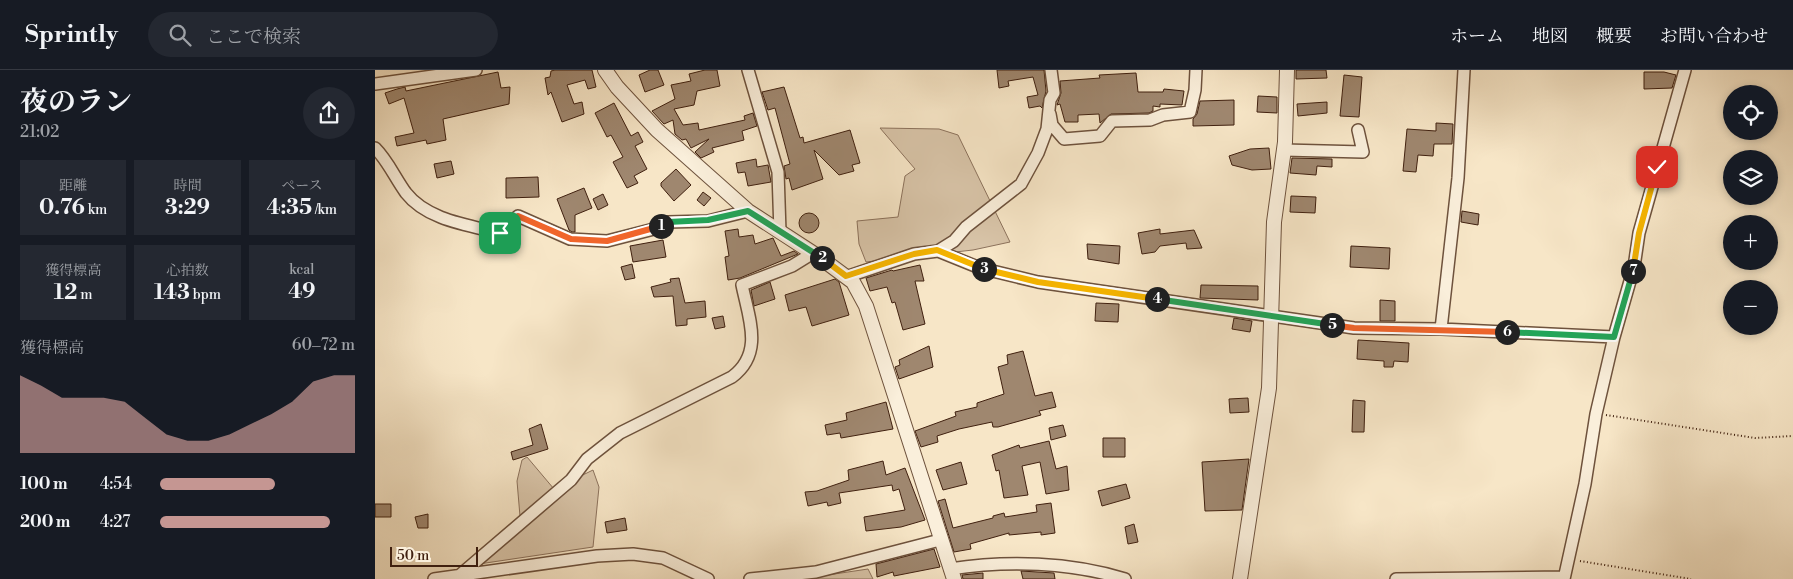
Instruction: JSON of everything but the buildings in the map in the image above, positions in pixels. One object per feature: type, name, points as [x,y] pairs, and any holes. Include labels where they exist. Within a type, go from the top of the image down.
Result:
[{"type":"street","points":[[375,84],[476,70]]},
{"type":"street","points":[[605,70],[617,87],[657,130],[748,211],[813,253],[853,282],[866,306],[952,574],[1014,564],[1072,567],[1100,571],[1125,579]]},
{"type":"street","points":[[748,70],[778,172],[780,232]]},
{"type":"street","points":[[846,276],[914,254],[937,250],[954,241],[966,227],[1021,184],[1038,153],[1047,129],[1050,100],[1054,93],[1051,70]]},
{"type":"street","points":[[1049,111],[1052,125],[1064,140],[1100,136],[1112,121],[1150,120],[1163,115],[1190,112],[1196,70]]},
{"type":"street","points":[[1240,579],[1266,421],[1269,388],[1274,222],[1284,150],[1287,70]]},
{"type":"street","points":[[1441,329],[1458,178],[1465,70]]},
{"type":"street","points":[[1396,579],[1564,578],[1585,484],[1596,414],[1614,337],[1635,267],[1639,233],[1685,70]]},
{"type":"street","points":[[1284,150],[1363,152],[1358,130]]},
{"type":"street","points":[[375,148],[407,195],[421,208],[449,220],[500,233],[518,216],[571,239],[607,241],[654,229],[668,222],[708,220],[748,211]]},
{"type":"street","points":[[937,250],[980,268],[1038,282],[1354,328],[1441,329],[1614,337]]},
{"type":"street","points":[[460,575],[571,480],[587,458],[620,433],[732,377],[743,369],[749,360],[752,346],[742,285],[792,266],[813,253]]},
{"type":"street","points":[[750,579],[816,572],[940,540]]},
{"type":"street","points":[[434,579],[597,556],[633,554],[663,558],[708,579]]},
{"type":"path","points":[[1596,414],[1755,438],[1793,436]]},
{"type":"path","points":[[1568,559],[1691,579]]},
{"type":"shaded area","points":[[880,128],[939,129],[958,135],[1010,242],[973,250],[866,262],[859,244],[857,221],[898,217],[905,176],[915,169]]},
{"type":"shaded area","points":[[527,457],[554,489],[593,470],[599,487],[593,547],[479,564],[521,528],[517,481],[522,460]]},
{"type":"shaded area","points":[[868,569],[873,579],[801,579]]},
{"type":"route","points":[[500,233],[518,216],[571,239],[607,241],[654,229],[668,222],[725,218],[748,211],[822,258],[846,276],[914,254],[937,250],[980,268],[1038,282],[1354,328],[1441,329],[1614,337],[1635,267],[1639,233],[1657,167]]}]
